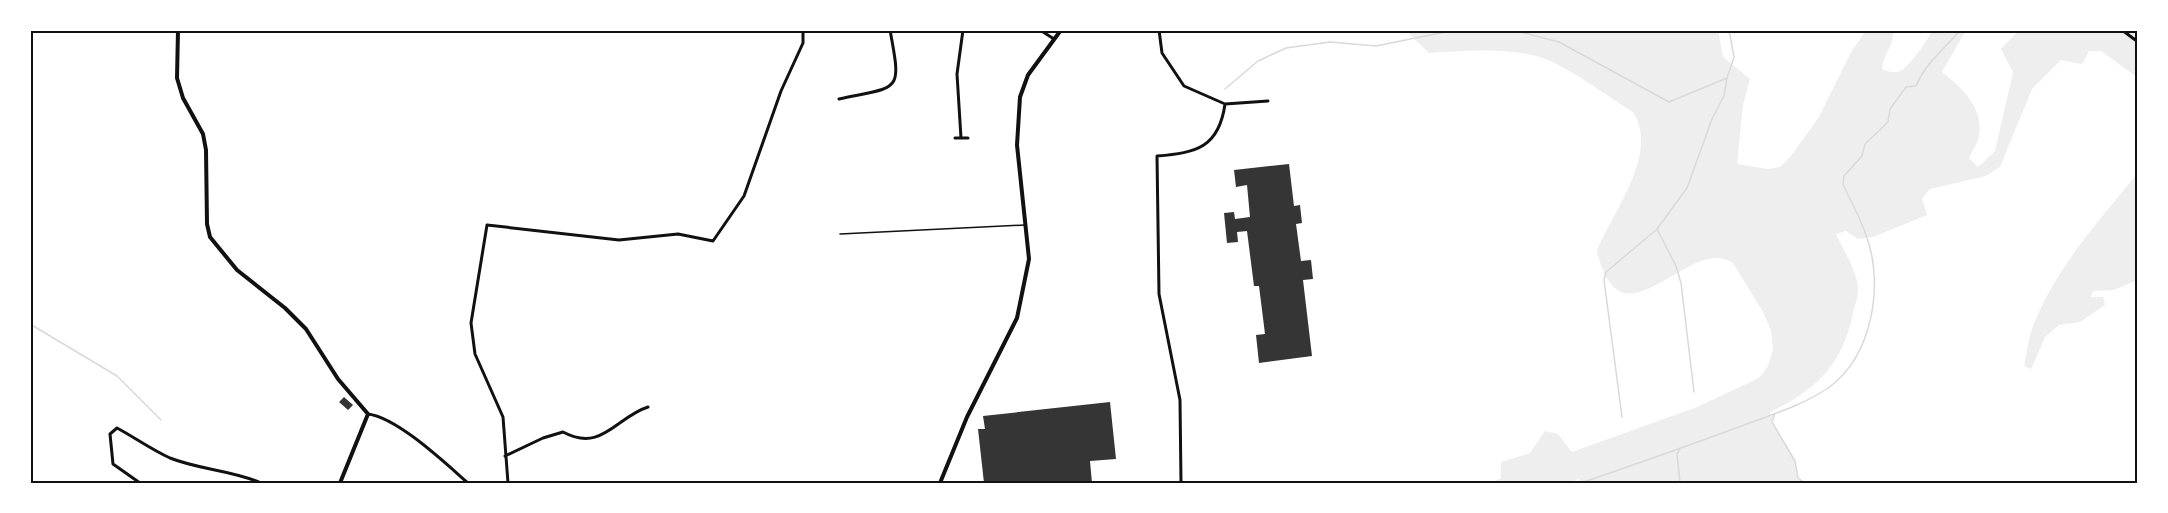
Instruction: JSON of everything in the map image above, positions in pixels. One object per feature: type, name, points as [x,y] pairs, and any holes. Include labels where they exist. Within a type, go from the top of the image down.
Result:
[{"type":"street","points":[[177,30],[177,78],[183,98],[203,134],[206,150],[207,224],[210,237],[237,270],[285,308],[306,329],[338,379],[368,414],[379,417],[420,442],[468,483]]},
{"type":"street","points":[[508,483],[503,417],[474,354],[471,323],[487,225],[619,240],[678,234],[713,241],[744,196],[781,91],[803,43],[803,30]]},
{"type":"street","points":[[839,99],[887,88],[894,82],[898,71],[890,30]]},
{"type":"street","points":[[961,138],[957,74],[963,30]]},
{"type":"street","points":[[1040,30],[1054,39]]},
{"type":"street","points":[[940,483],[967,417],[1017,318],[1029,258],[1017,145],[1020,98],[1028,75],[1061,30]]},
{"type":"street","points":[[1159,30],[1162,53],[1184,86],[1225,104],[1268,101]]},
{"type":"street","points":[[2122,30],[2138,42]]},
{"type":"street","points":[[1181,483],[1180,400],[1159,294],[1158,156],[1188,153],[1205,145],[1222,126],[1225,104]]},
{"type":"street","points":[[955,138],[968,138]]},
{"type":"street","points":[[505,456],[543,438],[563,432],[578,440],[585,440],[620,425],[632,415],[648,407]]},
{"type":"street","points":[[340,483],[368,414]]},
{"type":"street","points":[[140,483],[113,464],[110,434],[117,428],[170,457],[204,468],[238,473],[261,483]]},
{"type":"lane","points":[[840,234],[1027,225]]},
{"type":"shaded area","points":[[1411,30],[1718,30],[1723,57],[1750,79],[1743,105],[1737,164],[1768,169],[1780,167],[1791,156],[1819,117],[1850,54],[1866,30],[1893,30],[1882,69],[1895,72],[1902,70],[1910,63],[1932,30],[1966,30],[1942,72],[1970,99],[1978,116],[1979,136],[1969,158],[1978,167],[1995,151],[2013,72],[2001,49],[2019,30],[2138,30],[2138,78],[2101,51],[2089,51],[2082,64],[2061,60],[2032,89],[2000,167],[1986,176],[1930,189],[1922,198],[1927,215],[1873,237],[1858,239],[1846,231],[1836,234],[1852,266],[1858,286],[1857,300],[1848,332],[1842,348],[1825,374],[1801,395],[1770,412],[1770,415],[1775,414],[1772,422],[1795,461],[1798,478],[1805,483],[1581,483],[1579,479],[1569,483],[1491,483],[1501,478],[1501,462],[1530,453],[1545,431],[1558,434],[1572,452],[1697,407],[1759,378],[1768,366],[1773,350],[1771,331],[1763,312],[1733,263],[1716,258],[1697,263],[1639,292],[1622,292],[1608,280],[1597,251],[1631,183],[1637,164],[1641,146],[1640,128],[1633,112],[1583,79],[1543,58],[1494,51],[1429,53],[1409,34]]},
{"type":"shaded area","points":[[2138,173],[2138,280],[2114,290],[2093,291],[2091,297],[2103,297],[2105,305],[2080,322],[2059,325],[2045,337],[2031,369],[2024,366],[2033,326],[2055,281],[2081,244]]},
{"type":"building","points":[[1289,164],[1294,206],[1300,205],[1302,223],[1296,224],[1301,261],[1311,260],[1313,279],[1303,280],[1312,356],[1259,363],[1256,335],[1265,334],[1259,286],[1254,286],[1247,231],[1237,232],[1238,242],[1227,243],[1224,213],[1234,212],[1235,219],[1250,217],[1247,185],[1236,187],[1234,170]]},
{"type":"building","points":[[344,397],[353,405],[348,410],[339,402]]},
{"type":"building","points":[[1110,402],[1116,459],[1090,461],[1092,483],[984,483],[978,429],[985,429],[983,416]]},
{"type":"waterway","points":[[1225,89],[1258,61],[1286,48],[1330,42],[1376,46],[1455,30]]},
{"type":"waterway","points":[[1512,30],[1559,42],[1669,102],[1727,78],[1734,57],[1729,30]]},
{"type":"waterway","points":[[1581,483],[1795,406],[1828,388],[1843,375],[1864,340],[1874,298],[1872,257],[1859,217],[1843,184],[1844,176],[1862,156],[1865,144],[1888,122],[1890,109],[1906,87],[1916,86],[1930,63],[1960,30]]},
{"type":"waterway","points":[[1694,392],[1681,283],[1676,266],[1657,229],[1687,188],[1712,119],[1724,96],[1727,78]]},
{"type":"waterway","points":[[1622,417],[1604,280],[1606,272],[1656,230]]},
{"type":"waterway","points":[[30,324],[117,376],[161,420]]},
{"type":"waterway","points":[[1775,414],[1772,422],[1795,461],[1798,478],[1805,483]]},
{"type":"waterway","points":[[1680,449],[1677,454],[1680,483]]}]
